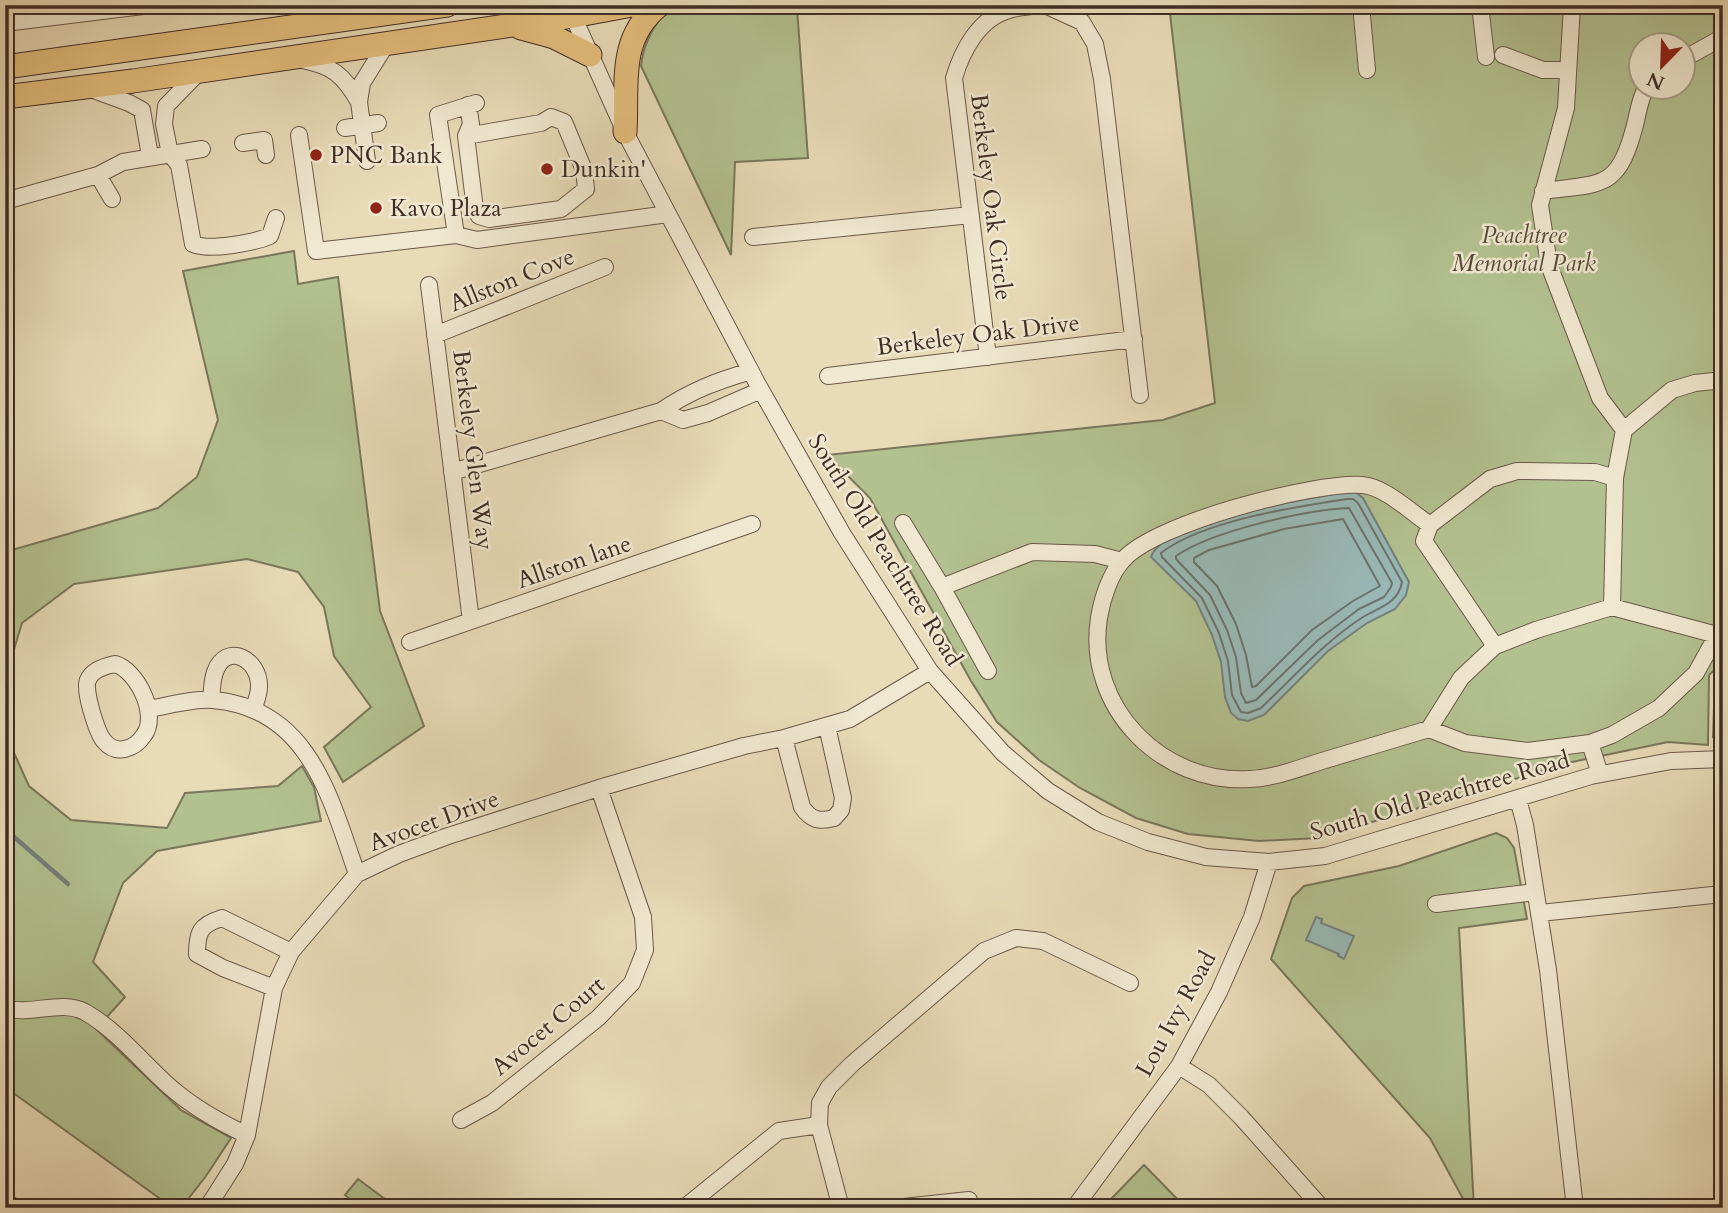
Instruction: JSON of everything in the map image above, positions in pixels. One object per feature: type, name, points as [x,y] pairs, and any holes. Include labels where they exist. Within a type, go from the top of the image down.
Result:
[{"type":"highway","points":[[5,67],[332,13],[447,5]]},
{"type":"highway","points":[[5,97],[500,27],[571,11],[632,5]]},
{"type":"highway","points":[[625,132],[626,66],[632,38],[646,16],[659,5]]},
{"type":"highway","points":[[500,27],[521,28],[554,37],[590,55]]},
{"type":"street","name":"Berkeley Oak Circle","points":[[988,357],[954,78],[967,45],[982,26],[1006,10],[1037,5]]},
{"type":"street","points":[[1045,5],[1074,11],[1095,44],[1102,79],[1140,395]]},
{"type":"street","points":[[1361,5],[1367,70]]},
{"type":"street","points":[[1480,5],[1486,57]]},
{"type":"street","points":[[1572,5],[1566,108],[1540,205],[1549,265],[1600,398],[1624,430]]},
{"type":"street","points":[[5,23],[143,6]]},
{"type":"street","name":"South Old Peachtree Road","points":[[571,11],[625,132],[761,390],[842,533],[930,671],[1003,753],[1048,791],[1098,822],[1148,842],[1206,857],[1269,862],[1325,856],[1600,774],[1671,761],[1723,759]]},
{"type":"street","points":[[1696,52],[1723,37]]},
{"type":"street","points":[[359,102],[362,83],[387,43]]},
{"type":"street","points":[[1503,55],[1543,70],[1568,70]]},
{"type":"street","points":[[286,58],[324,65],[346,81],[370,124],[367,161]]},
{"type":"street","points":[[201,70],[166,106],[164,124],[175,159],[192,244],[201,248],[260,240],[270,236],[276,218]]},
{"type":"street","points":[[86,87],[142,110],[150,156]]},
{"type":"street","points":[[1544,191],[1602,183],[1615,172],[1627,154],[1642,102]]},
{"type":"street","points":[[456,235],[438,115],[472,104],[468,130],[475,209],[479,216],[489,219],[561,209],[586,189],[584,170],[564,122],[551,117],[541,123],[468,130]]},
{"type":"street","points":[[345,128],[370,124]]},
{"type":"street","points":[[299,135],[316,251],[456,235],[477,240],[668,214]]},
{"type":"street","points":[[243,143],[264,140],[266,155]]},
{"type":"street","points":[[5,201],[97,175],[123,162],[150,156],[175,159],[202,149]]},
{"type":"street","points":[[97,175],[112,199]]},
{"type":"street","points":[[516,215],[519,235]]},
{"type":"street","points":[[753,237],[971,215]]},
{"type":"street","name":"Allston Cove","points":[[435,335],[605,267]]},
{"type":"street","name":"Berkeley Glen Way","points":[[429,285],[471,621]]},
{"type":"street","name":"Berkeley Oak Drive","points":[[828,376],[1134,339]]},
{"type":"street","points":[[452,472],[661,411],[691,392],[751,371]]},
{"type":"street","points":[[1612,607],[1615,478],[1624,430],[1672,390],[1695,383],[1723,380]]},
{"type":"street","points":[[661,411],[683,420],[761,390]]},
{"type":"street","points":[[691,392],[699,415]]},
{"type":"street","points":[[1495,646],[1424,541],[1430,526],[1490,479],[1517,471],[1595,472],[1615,478]]},
{"type":"street","points":[[1429,729],[1461,678],[1495,646],[1536,630],[1612,607],[1720,635],[1696,673],[1659,708],[1612,736],[1590,743],[1528,751],[1465,743],[1429,729],[1253,779],[1222,779],[1194,773],[1161,755],[1135,733],[1116,709],[1104,684],[1097,653],[1101,603],[1122,561],[1135,549],[1190,522],[1273,497],[1364,485],[1391,497],[1430,526]]},
{"type":"street","points":[[903,523],[988,671]]},
{"type":"street","name":"Allston lane","points":[[411,642],[752,524]]},
{"type":"street","points":[[942,587],[1032,552],[1095,554],[1122,561]]},
{"type":"street","points":[[211,699],[215,672],[220,663],[228,657],[236,656],[251,663],[257,673],[260,685],[254,708]]},
{"type":"street","points":[[115,664],[123,666],[132,675],[148,709],[148,730],[139,743],[127,750],[114,748],[103,741],[86,692],[88,679],[103,667],[115,664]]},
{"type":"street","name":"Avocet Drive","points":[[214,1205],[247,1135],[274,988],[291,952],[357,874],[399,854],[448,836],[599,788],[850,719],[930,671]]},
{"type":"street","points":[[148,709],[211,699],[254,708],[280,725],[303,748],[330,798],[357,874]]},
{"type":"street","points":[[785,738],[802,807],[809,816],[817,820],[834,818],[841,810],[843,798],[827,726]]},
{"type":"street","points":[[1590,743],[1600,774]]},
{"type":"street","name":"Avocet Court","points":[[461,1120],[492,1103],[598,1018],[632,983],[645,950],[643,917],[599,788]]},
{"type":"street","points":[[1518,799],[1525,825],[1548,970],[1575,1208]]},
{"type":"street","name":"Lou Ivy Road","points":[[1074,1208],[1179,1066],[1219,992],[1252,917],[1269,862]]},
{"type":"street","points":[[1436,904],[1535,892]]},
{"type":"street","points":[[1540,913],[1721,894],[1723,904]]},
{"type":"street","points":[[274,988],[239,975],[197,954],[197,935],[208,922],[222,918],[291,952]]},
{"type":"street","points":[[841,1208],[819,1125],[820,1103],[829,1087],[967,963],[998,943],[1016,938],[1043,940],[1130,983]]},
{"type":"street","points":[[5,1008],[22,1011],[66,1006],[83,1011],[128,1045],[170,1087],[196,1108],[247,1135]]},
{"type":"street","points":[[1179,1066],[1209,1086],[1241,1117],[1322,1208]]},
{"type":"street","points":[[684,1208],[779,1131],[819,1125]]},
{"type":"street","points":[[894,1208],[969,1200]]},
{"type":"street","points":[[5,1201],[16,1208]]},
{"type":"green space","points":[[727,5],[795,5],[797,8],[808,158],[735,162],[731,255],[641,66],[648,39],[663,15]]},
{"type":"green space","name":"Peachtree Memorial Park","points":[[1169,5],[1723,5],[1723,662],[1709,675],[1708,745],[1668,742],[1572,762],[1319,838],[1259,841],[1188,834],[1136,818],[1080,788],[1039,760],[997,722],[971,681],[870,498],[827,455],[1163,420],[1215,403]]},
{"type":"green space","points":[[294,251],[298,284],[338,277],[380,611],[424,726],[343,782],[324,747],[371,707],[334,656],[324,607],[298,572],[247,559],[74,584],[22,623],[5,679],[5,552],[158,508],[197,477],[218,420],[183,271]]},
{"type":"green space","points":[[1723,670],[1723,738],[1713,737],[1715,678]]},
{"type":"green space","points":[[5,733],[29,786],[71,820],[167,828],[185,793],[278,786],[302,766],[314,787],[321,821],[157,851],[123,883],[93,962],[125,997],[96,1029],[181,1110],[231,1138],[181,1208],[173,1208],[5,1087]]},
{"type":"green space","points":[[1496,833],[1507,838],[1514,848],[1527,919],[1459,928],[1474,1208],[1468,1208],[1430,1138],[1271,959],[1292,898],[1304,886],[1399,866]]},
{"type":"green space","points":[[1144,1165],[1186,1208],[1118,1208],[1110,1200]]},
{"type":"green space","points":[[358,1179],[397,1208],[360,1208],[345,1195]]},
{"type":"water","points":[[1355,492],[1363,498],[1409,582],[1406,595],[1395,609],[1367,623],[1328,651],[1264,715],[1248,721],[1238,719],[1231,713],[1225,697],[1221,662],[1196,601],[1151,557],[1161,544],[1208,523],[1271,506]]},
{"type":"water","points":[[1316,917],[1322,919],[1321,923],[1354,936],[1344,959],[1338,956],[1339,954],[1306,940]]},
{"type":"waterway","points":[[5,829],[68,884]]},
{"type":"place","name":"PNC Bank","points":[[316,155]]},
{"type":"place","name":"Dunkin'","points":[[547,169]]},
{"type":"place","name":"Kavo Plaza","points":[[376,208]]}]
